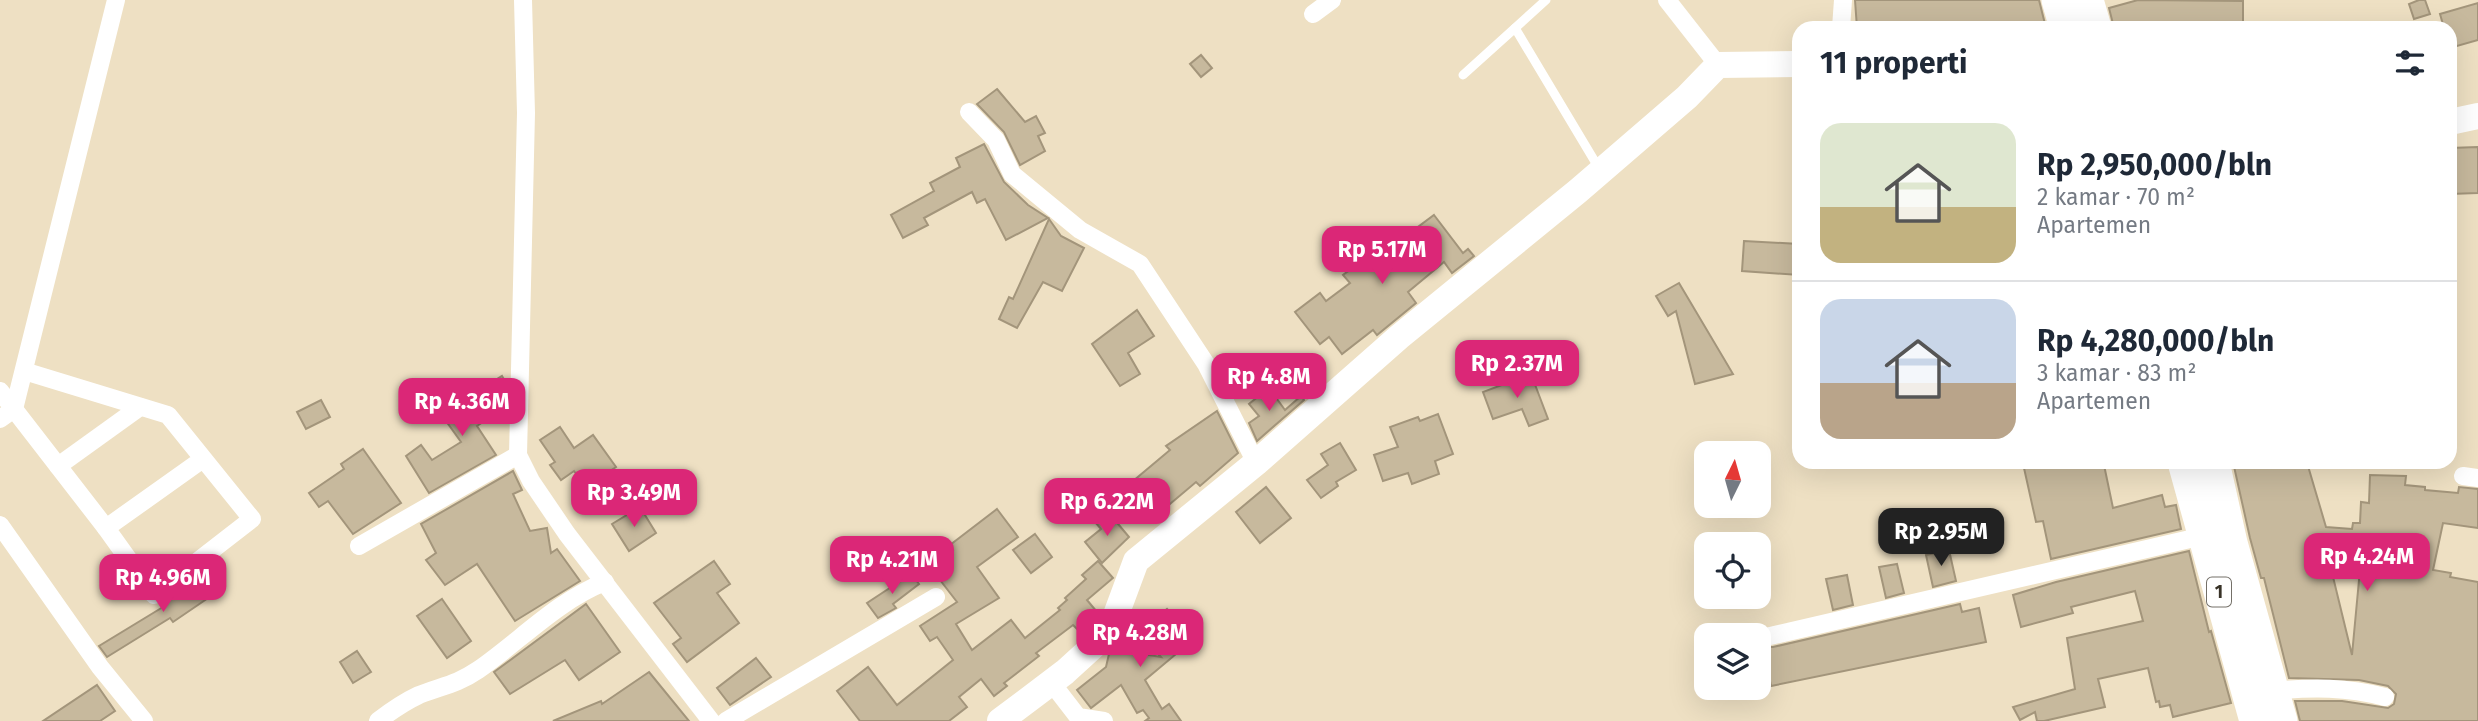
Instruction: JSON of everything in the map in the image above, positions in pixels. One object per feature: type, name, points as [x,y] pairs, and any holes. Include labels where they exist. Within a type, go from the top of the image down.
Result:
[{"type":"highway","points":[[2059,0],[2064,21]]},
{"type":"highway","points":[[2087,0],[2093,21]]},
{"type":"highway","name":"1","points":[[2186,469],[2256,721]]},
{"type":"highway","name":"1","points":[[2215,469],[2231,543],[2277,706]]},
{"type":"street","points":[[7,414],[24,371],[116,0]]},
{"type":"street","points":[[523,0],[526,113],[518,455],[538,492],[712,721]]},
{"type":"street","points":[[1313,14],[1332,0]]},
{"type":"street","points":[[1667,0],[1718,65]]},
{"type":"street","points":[[1842,21],[1843,0]]},
{"type":"street","points":[[1000,721],[1051,682],[1115,624],[1136,561],[1256,463],[1399,337],[1601,171],[1687,97],[1718,65],[1792,64]]},
{"type":"street","points":[[969,112],[996,140],[1012,174],[1080,230],[1140,264],[1206,365],[1256,463]]},
{"type":"street","points":[[2457,120],[2478,116]]},
{"type":"street","points":[[0,391],[7,414],[58,466],[154,595],[252,519],[168,415],[24,371]]},
{"type":"street","points":[[58,466],[140,407]]},
{"type":"street","points":[[359,545],[518,455]]},
{"type":"street","points":[[106,528],[203,459]]},
{"type":"street","points":[[0,525],[100,667],[144,721]]},
{"type":"street","points":[[1771,636],[2203,536]]},
{"type":"street","points":[[378,721],[420,695],[448,688],[477,671],[543,620],[590,588],[605,582]]},
{"type":"street","points":[[726,721],[936,597]]},
{"type":"street","points":[[1051,682],[1077,716],[1104,721]]},
{"type":"street","points":[[2277,706],[2306,687],[2353,689],[2385,697]]},
{"type":"lane","points":[[1463,75],[1546,0]]},
{"type":"lane","points":[[1516,28],[1601,171]]},
{"type":"building","points":[[1855,0],[2039,0],[2044,21],[1856,21]]},
{"type":"building","points":[[2138,0],[2243,1],[2243,21],[2112,21],[2109,8]]},
{"type":"building","points":[[2425,0],[2430,14],[2414,19],[2409,4]]},
{"type":"building","points":[[2478,3],[2478,40],[2457,46],[2457,21],[2442,21],[2440,14]]},
{"type":"building","points":[[1201,55],[1212,68],[1201,77],[1190,64]]},
{"type":"building","points":[[997,89],[1025,122],[1036,116],[1045,133],[1038,136],[1045,151],[1020,165],[1004,132],[977,104]]},
{"type":"building","points":[[984,144],[1004,182],[1028,205],[1048,218],[1006,240],[985,199],[977,203],[972,192],[924,218],[928,225],[903,238],[891,215],[934,191],[930,183],[960,167],[956,158]]},
{"type":"building","points":[[2478,147],[2478,193],[2457,194],[2457,148]]},
{"type":"building","points":[[1434,215],[1463,253],[1468,249],[1474,256],[1452,273],[1444,262],[1408,292],[1416,303],[1377,335],[1373,330],[1342,354],[1329,337],[1320,344],[1295,312],[1320,293],[1326,301],[1350,283],[1343,275],[1404,231],[1407,235]]},
{"type":"building","points":[[1049,219],[1061,236],[1084,248],[1062,291],[1043,282],[1017,328],[999,319],[1009,297],[1013,299]]},
{"type":"building","points":[[1744,241],[1792,244],[1792,275],[1742,271]]},
{"type":"building","points":[[1679,283],[1733,374],[1695,384],[1676,311],[1668,316],[1656,296]]},
{"type":"building","points":[[1137,310],[1154,336],[1128,353],[1140,374],[1120,386],[1092,344]]},
{"type":"building","points":[[1531,374],[1548,419],[1529,426],[1522,409],[1493,419],[1483,392]]},
{"type":"building","points":[[502,376],[508,386],[508,397],[503,400],[507,406],[477,426],[496,455],[429,493],[406,456],[421,445],[432,460],[461,442],[441,414]]},
{"type":"building","points":[[1269,388],[1285,410],[1301,396],[1304,400],[1257,441],[1249,423],[1259,416],[1249,404]]},
{"type":"building","points":[[321,400],[330,417],[306,429],[297,412]]},
{"type":"building","points":[[1217,411],[1238,453],[1200,486],[1196,482],[1164,509],[1152,493],[1139,504],[1126,487],[1170,450],[1166,446]]},
{"type":"building","points":[[1438,414],[1453,454],[1435,461],[1439,474],[1412,484],[1408,473],[1383,481],[1374,455],[1398,447],[1390,427],[1418,417],[1420,421]]},
{"type":"building","points":[[560,427],[574,448],[593,435],[616,467],[586,487],[574,471],[561,480],[550,465],[555,462],[540,440]]},
{"type":"building","points":[[1340,443],[1356,470],[1336,482],[1338,486],[1321,498],[1307,480],[1328,465],[1321,454]]},
{"type":"building","points":[[363,449],[401,503],[353,534],[328,501],[319,507],[309,493],[344,469],[341,464]]},
{"type":"building","points":[[2024,469],[2105,469],[2113,508],[2162,495],[2165,507],[2176,505],[2181,529],[2051,559],[2043,521],[2036,522]]},
{"type":"building","points":[[2235,469],[2309,469],[2326,527],[2352,529],[2353,523],[2360,523],[2361,502],[2369,503],[2370,475],[2406,476],[2405,485],[2425,487],[2425,490],[2458,493],[2459,487],[2478,489],[2478,528],[2443,523],[2433,570],[2451,573],[2450,577],[2478,582],[2478,721],[2300,721],[2295,701],[2342,701],[2388,708],[2394,704],[2396,694],[2388,686],[2359,680],[2289,678],[2264,578],[2261,578]],"holes":[[[2325,544],[2362,548],[2352,655]]]},
{"type":"building","points":[[513,471],[522,490],[513,494],[530,531],[547,528],[551,553],[557,549],[580,581],[515,621],[477,564],[445,585],[426,560],[436,553],[421,524]]},
{"type":"building","points":[[1266,487],[1291,518],[1260,543],[1236,512]]},
{"type":"building","points":[[640,507],[656,533],[629,551],[612,524]]},
{"type":"building","points":[[997,509],[1018,537],[977,567],[999,598],[956,624],[972,650],[1011,620],[1025,638],[1060,610],[1058,608],[1067,600],[1065,598],[1086,579],[1082,575],[1098,561],[1113,578],[1087,600],[1097,612],[1077,629],[1073,625],[1036,653],[1039,656],[1004,683],[1007,686],[994,696],[981,679],[959,697],[967,707],[949,721],[860,721],[837,691],[868,667],[897,705],[953,660],[937,637],[930,641],[920,626],[957,602],[930,567],[953,550],[950,545]]},
{"type":"building","points":[[1108,512],[1129,537],[1102,563],[1085,542],[1101,529],[1095,522]]},
{"type":"building","points":[[1035,534],[1052,557],[1031,573],[1013,550]]},
{"type":"building","points":[[1949,550],[1956,581],[1933,587],[1926,555]]},
{"type":"building","points":[[2189,551],[2209,632],[2211,631],[2231,703],[2173,717],[2170,705],[2160,707],[2159,701],[2156,702],[2148,668],[2098,679],[2105,707],[2044,721],[2037,721],[2035,712],[2020,720],[2013,707],[2075,689],[2067,638],[2143,621],[2135,591],[2071,607],[2073,613],[2021,627],[2013,595],[2056,582]]},
{"type":"building","points":[[714,561],[730,584],[717,593],[739,623],[687,662],[673,644],[681,638],[654,603]]},
{"type":"building","points":[[1897,564],[1904,593],[1886,598],[1879,567]]},
{"type":"building","points":[[201,573],[214,594],[173,622],[170,618],[107,657],[99,646],[163,607],[161,604]]},
{"type":"building","points":[[911,574],[919,584],[893,604],[896,608],[878,618],[867,603]]},
{"type":"building","points":[[1847,575],[1853,605],[1833,610],[1826,579]]},
{"type":"building","points":[[442,599],[471,641],[447,658],[417,616]]},
{"type":"building","points":[[586,604],[620,652],[579,680],[565,660],[510,694],[494,672]]},
{"type":"building","points":[[1960,604],[1962,612],[1979,608],[1986,642],[1771,686],[1773,647]]},
{"type":"building","points":[[1167,609],[1194,639],[1145,680],[1162,709],[1169,704],[1181,721],[1145,721],[1149,718],[1143,710],[1137,713],[1121,685],[1091,708],[1077,690],[1106,667],[1113,649],[1161,657],[1140,633]]},
{"type":"building","points":[[357,651],[371,672],[353,683],[340,662]]},
{"type":"building","points":[[756,658],[771,677],[730,705],[717,688]]},
{"type":"building","points":[[649,672],[689,721],[553,721],[601,701],[602,704]]},
{"type":"building","points":[[97,685],[115,711],[100,721],[43,721]]}]
